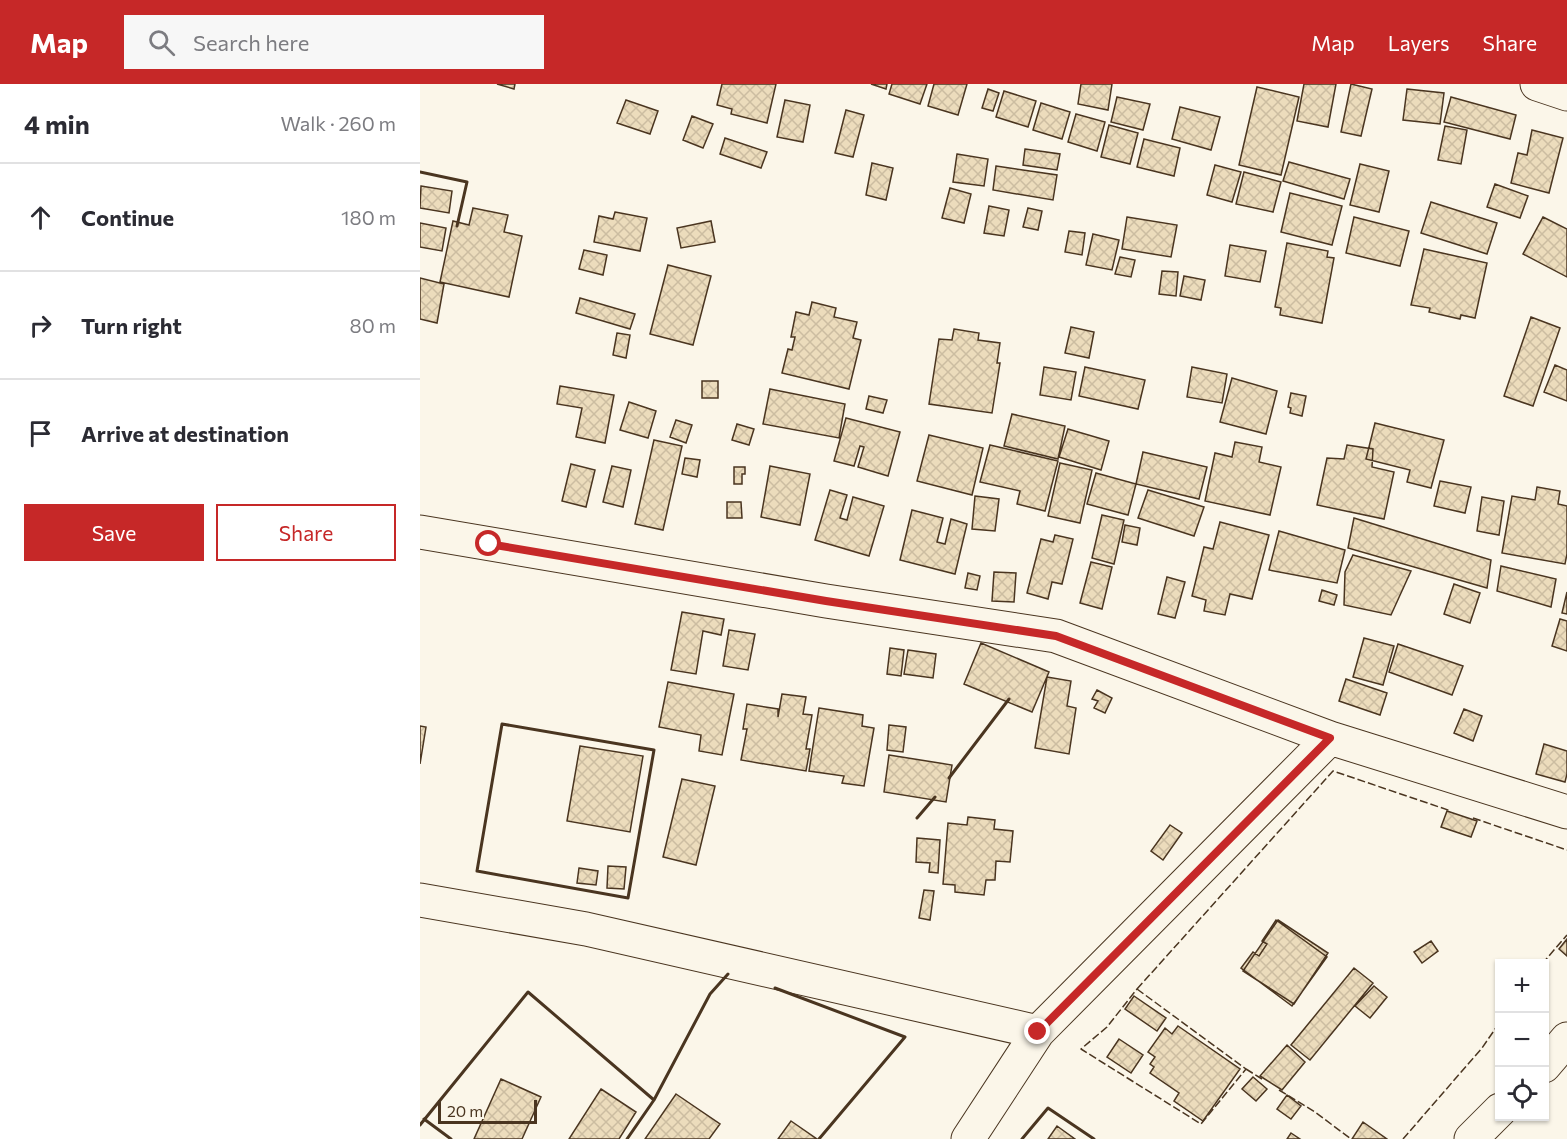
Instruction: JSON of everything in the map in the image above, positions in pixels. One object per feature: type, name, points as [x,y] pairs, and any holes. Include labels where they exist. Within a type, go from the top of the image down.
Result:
[{"type":"street","points":[[1537,84],[1567,93]]},
{"type":"street","points":[[420,532],[826,601],[1056,636],[1330,738],[1567,812]]},
{"type":"street","points":[[968,1139],[1038,1032],[1330,738]]},
{"type":"street","points":[[420,900],[586,928],[1038,1032]]},
{"type":"street","points":[[1549,1061],[1567,1039]]},
{"type":"street","points":[[1471,1139],[1495,1115]]},
{"type":"building","points":[[497,84],[515,84],[514,89]]},
{"type":"building","points":[[722,84],[776,84],[767,123],[731,114],[732,109],[717,105]]},
{"type":"building","points":[[871,84],[887,84],[886,89]]},
{"type":"building","points":[[892,84],[927,84],[920,104],[889,94]]},
{"type":"building","points":[[934,84],[967,84],[958,115],[928,106]]},
{"type":"building","points":[[1081,84],[1112,84],[1108,110],[1078,104]]},
{"type":"building","points":[[1304,84],[1336,84],[1328,127],[1297,121]]},
{"type":"building","points":[[1351,84],[1372,89],[1361,136],[1341,132]]},
{"type":"building","points":[[1257,87],[1299,97],[1281,175],[1239,165]]},
{"type":"building","points":[[988,89],[999,93],[993,111],[982,108]]},
{"type":"building","points":[[1407,89],[1444,93],[1440,124],[1403,120]]},
{"type":"building","points":[[1004,91],[1036,101],[1028,127],[996,117]]},
{"type":"building","points":[[1117,97],[1150,104],[1143,130],[1111,122]]},
{"type":"building","points":[[1451,97],[1516,115],[1510,139],[1444,122]]},
{"type":"building","points":[[626,100],[658,111],[650,134],[617,123]]},
{"type":"building","points":[[785,100],[810,105],[803,142],[777,137]]},
{"type":"building","points":[[1041,103],[1070,112],[1062,139],[1033,130]]},
{"type":"building","points":[[1180,107],[1220,117],[1211,150],[1172,139]]},
{"type":"building","points":[[846,110],[864,115],[853,157],[835,153]]},
{"type":"building","points":[[1076,114],[1105,122],[1097,151],[1068,142]]},
{"type":"building","points":[[692,116],[713,124],[703,148],[683,140]]},
{"type":"building","points":[[1109,125],[1138,133],[1130,164],[1101,157]]},
{"type":"building","points":[[1445,126],[1467,130],[1461,164],[1438,160]]},
{"type":"building","points":[[1532,130],[1563,138],[1549,193],[1511,183],[1518,153],[1527,155]]},
{"type":"building","points":[[725,138],[767,152],[761,168],[720,154]]},
{"type":"building","points":[[1144,139],[1180,148],[1174,176],[1137,167]]},
{"type":"building","points":[[1025,149],[1060,154],[1057,170],[1023,165]]},
{"type":"building","points":[[957,154],[988,159],[984,186],[953,182]]},
{"type":"building","points":[[1289,162],[1350,179],[1344,199],[1283,181]]},
{"type":"building","points":[[872,163],[893,168],[886,200],[866,195]]},
{"type":"building","points":[[1360,164],[1389,171],[1379,212],[1350,205]]},
{"type":"building","points":[[1215,165],[1241,172],[1232,202],[1207,195]]},
{"type":"building","points":[[996,166],[1057,175],[1053,200],[993,190]]},
{"type":"building","points":[[1244,172],[1281,182],[1273,212],[1236,204]]},
{"type":"building","points":[[1495,184],[1528,196],[1520,218],[1487,207]]},
{"type":"building","points":[[421,186],[452,191],[449,213],[420,208]]},
{"type":"building","points":[[950,188],[971,194],[964,223],[942,218]]},
{"type":"building","points":[[1290,193],[1342,206],[1332,245],[1281,232]]},
{"type":"building","points":[[1431,202],[1497,223],[1487,254],[1421,233]]},
{"type":"building","points":[[989,206],[1009,210],[1004,236],[984,233]]},
{"type":"building","points":[[473,208],[508,215],[504,232],[522,236],[509,297],[440,282],[453,221],[469,225]]},
{"type":"building","points":[[1028,208],[1042,211],[1038,230],[1023,227]]},
{"type":"building","points":[[615,212],[647,218],[640,251],[594,242],[599,216],[613,219]]},
{"type":"building","points":[[1127,217],[1177,225],[1171,257],[1122,249]]},
{"type":"building","points":[[1354,217],[1409,231],[1400,266],[1346,253]]},
{"type":"building","points":[[1543,217],[1567,229],[1567,277],[1523,254]]},
{"type":"building","points":[[711,221],[715,242],[681,248],[677,228]]},
{"type":"building","points":[[420,223],[446,228],[442,251],[420,247]]},
{"type":"building","points":[[1069,231],[1085,233],[1082,255],[1065,252]]},
{"type":"building","points":[[1093,234],[1119,240],[1112,270],[1086,265]]},
{"type":"building","points":[[1287,243],[1328,251],[1327,257],[1334,258],[1322,323],[1280,315],[1281,308],[1275,307]]},
{"type":"building","points":[[1230,245],[1266,251],[1260,282],[1225,276]]},
{"type":"building","points":[[1424,249],[1487,263],[1475,318],[1461,315],[1460,319],[1429,312],[1430,308],[1411,305]]},
{"type":"building","points":[[584,250],[607,255],[603,275],[579,269]]},
{"type":"building","points":[[1120,257],[1135,260],[1131,277],[1115,274]]},
{"type":"building","points":[[668,265],[711,276],[693,345],[650,334]]},
{"type":"building","points":[[1162,271],[1178,272],[1176,296],[1159,294]]},
{"type":"building","points":[[1184,276],[1205,280],[1201,300],[1180,296]]},
{"type":"building","points":[[420,278],[444,284],[437,323],[420,319]]},
{"type":"building","points":[[580,298],[635,314],[630,329],[576,313]]},
{"type":"building","points":[[812,302],[836,308],[834,317],[857,322],[853,338],[861,340],[849,389],[782,373],[788,349],[792,350],[795,337],[791,337],[796,312],[809,315]]},
{"type":"building","points":[[1531,317],[1560,328],[1533,406],[1504,396]]},
{"type":"building","points":[[1071,327],[1094,332],[1089,358],[1065,353]]},
{"type":"building","points":[[954,329],[979,333],[978,340],[1000,343],[997,363],[1000,363],[992,413],[929,404],[939,339],[952,340]]},
{"type":"building","points":[[617,333],[630,335],[626,358],[613,355]]},
{"type":"building","points":[[1555,365],[1567,370],[1567,401],[1544,392]]},
{"type":"building","points":[[1044,367],[1076,372],[1071,400],[1040,395]]},
{"type":"building","points":[[1085,367],[1145,380],[1138,409],[1079,396]]},
{"type":"building","points":[[1192,367],[1227,374],[1222,403],[1187,397]]},
{"type":"building","points":[[1232,378],[1277,391],[1266,434],[1220,422]]},
{"type":"building","points":[[702,381],[718,381],[718,398],[702,398]]},
{"type":"building","points":[[560,386],[614,395],[605,443],[576,437],[582,408],[557,404]]},
{"type":"building","points":[[770,389],[845,404],[839,438],[763,424]]},
{"type":"building","points":[[1291,393],[1306,396],[1302,416],[1290,413],[1291,408],[1288,407]]},
{"type":"building","points":[[869,396],[887,400],[883,413],[866,409]]},
{"type":"building","points":[[629,402],[656,411],[648,438],[620,430]]},
{"type":"building","points":[[1012,414],[1065,426],[1058,459],[1004,446]]},
{"type":"building","points":[[846,418],[900,432],[888,476],[858,467],[864,447],[860,446],[854,466],[834,461]]},
{"type":"building","points":[[676,420],[692,425],[686,443],[670,437]]},
{"type":"building","points":[[1375,423],[1444,440],[1431,488],[1407,482],[1410,470],[1366,459]]},
{"type":"building","points":[[737,424],[754,429],[749,445],[732,440]]},
{"type":"building","points":[[1068,429],[1109,441],[1101,470],[1059,457]]},
{"type":"building","points":[[929,435],[983,448],[972,495],[917,481]]},
{"type":"building","points":[[654,440],[682,446],[663,530],[635,524]]},
{"type":"building","points":[[1235,442],[1262,447],[1259,462],[1281,467],[1270,515],[1205,501],[1215,453],[1232,457]]},
{"type":"building","points":[[990,445],[1058,461],[1045,511],[1017,504],[1020,491],[980,482]]},
{"type":"building","points":[[1347,445],[1373,449],[1372,467],[1394,472],[1384,519],[1317,505],[1327,458],[1344,459]]},
{"type":"building","points":[[1143,452],[1207,467],[1199,499],[1136,484]]},
{"type":"building","points":[[685,458],[700,460],[697,477],[682,474]]},
{"type":"building","points":[[1060,463],[1092,470],[1080,523],[1048,516]]},
{"type":"building","points":[[571,464],[595,470],[586,507],[562,501]]},
{"type":"building","points":[[612,466],[631,470],[623,507],[603,502]]},
{"type":"building","points":[[770,466],[810,474],[800,525],[761,517]]},
{"type":"building","points":[[734,467],[745,467],[742,484],[734,484]]},
{"type":"building","points":[[1096,473],[1136,484],[1128,515],[1087,504]]},
{"type":"building","points":[[1440,481],[1471,487],[1465,513],[1434,506]]},
{"type":"building","points":[[1537,487],[1560,491],[1558,504],[1567,506],[1565,564],[1502,553],[1512,496],[1535,500]]},
{"type":"building","points":[[830,490],[847,495],[840,518],[847,520],[853,497],[884,506],[869,556],[815,540]]},
{"type":"building","points":[[1148,490],[1204,507],[1194,536],[1138,518]]},
{"type":"building","points":[[975,496],[999,499],[995,531],[972,529]]},
{"type":"building","points":[[1482,497],[1504,501],[1499,535],[1477,531]]},
{"type":"building","points":[[727,502],[741,502],[742,518],[727,518]]},
{"type":"building","points":[[912,510],[943,518],[937,542],[945,544],[951,519],[967,524],[955,574],[900,560]]},
{"type":"building","points":[[1102,515],[1124,520],[1114,564],[1092,558]]},
{"type":"building","points":[[1354,518],[1491,560],[1487,588],[1348,548]]},
{"type":"building","points":[[1220,522],[1269,535],[1252,599],[1230,594],[1225,615],[1204,611],[1206,600],[1192,596],[1204,547],[1213,549]]},
{"type":"building","points":[[1125,525],[1140,528],[1137,545],[1122,542]]},
{"type":"building","points":[[1279,531],[1345,550],[1337,583],[1269,570]]},
{"type":"building","points":[[1055,535],[1073,539],[1062,584],[1052,582],[1048,599],[1027,593],[1041,539],[1053,542]]},
{"type":"building","points":[[1353,555],[1411,571],[1391,615],[1344,605],[1345,572]]},
{"type":"building","points":[[1091,562],[1112,567],[1102,609],[1080,603]]},
{"type":"building","points":[[1501,566],[1556,579],[1551,607],[1497,591]]},
{"type":"building","points":[[994,572],[1016,573],[1014,602],[992,601]]},
{"type":"building","points":[[968,573],[980,576],[977,590],[965,588]]},
{"type":"building","points":[[1167,577],[1185,582],[1175,618],[1158,614]]},
{"type":"building","points":[[1454,584],[1480,593],[1470,623],[1444,614]]},
{"type":"building","points":[[1322,590],[1337,595],[1334,605],[1319,601]]},
{"type":"building","points":[[1567,592],[1567,614],[1562,613]]},
{"type":"building","points":[[682,612],[724,619],[721,635],[703,631],[696,674],[671,670]]},
{"type":"building","points":[[1560,619],[1567,621],[1567,651],[1552,646]]},
{"type":"building","points":[[729,630],[755,634],[748,670],[723,666]]},
{"type":"building","points":[[1364,638],[1394,646],[1383,685],[1353,677]]},
{"type":"building","points":[[981,643],[1049,672],[1032,712],[964,684]]},
{"type":"building","points":[[1398,644],[1463,666],[1452,695],[1389,672]]},
{"type":"building","points":[[890,648],[904,650],[901,676],[887,674]]},
{"type":"building","points":[[908,650],[936,654],[933,678],[904,674]]},
{"type":"building","points":[[1047,677],[1071,681],[1067,706],[1076,708],[1069,754],[1035,748]]},
{"type":"building","points":[[1346,679],[1387,693],[1380,715],[1339,701]]},
{"type":"building","points":[[668,682],[734,694],[722,755],[699,751],[701,735],[659,727]]},
{"type":"building","points":[[1097,690],[1112,698],[1105,713],[1094,708],[1098,701],[1092,699]]},
{"type":"building","points":[[782,694],[806,697],[803,714],[812,715],[806,749],[810,749],[806,771],[741,760],[747,729],[743,729],[747,704],[778,709],[778,717]]},
{"type":"building","points":[[819,708],[863,715],[862,726],[874,728],[864,786],[842,783],[844,776],[809,771]]},
{"type":"building","points":[[1464,709],[1482,716],[1473,741],[1454,733]]},
{"type":"building","points":[[889,725],[906,727],[903,752],[887,750]]},
{"type":"building","points":[[420,726],[426,727],[420,764]]},
{"type":"building","points":[[1544,744],[1567,751],[1565,782],[1536,774]]},
{"type":"building","points":[[580,746],[643,756],[630,832],[567,821]]},
{"type":"building","points":[[889,755],[952,765],[946,802],[884,792]]},
{"type":"building","points":[[682,779],[715,786],[696,865],[663,857]]},
{"type":"building","points":[[1447,811],[1477,821],[1471,837],[1441,827]]},
{"type":"building","points":[[968,817],[995,820],[994,829],[1013,831],[1010,862],[996,861],[995,880],[986,880],[984,895],[955,892],[955,885],[943,884],[948,823],[967,825]]},
{"type":"building","points":[[1170,825],[1182,833],[1163,860],[1151,851]]},
{"type":"building","points":[[917,838],[940,840],[938,873],[929,872],[930,863],[916,862]]},
{"type":"building","points":[[608,866],[626,867],[624,889],[607,888]]},
{"type":"building","points":[[579,868],[598,871],[596,885],[577,883]]},
{"type":"building","points":[[924,890],[934,891],[930,920],[919,918]]},
{"type":"building","points":[[1276,920],[1327,957],[1292,1006],[1241,968],[1253,952],[1259,956],[1267,944],[1262,941]]},
{"type":"building","points":[[1278,920],[1328,953],[1294,1004],[1243,971]]},
{"type":"building","points":[[1567,939],[1567,956],[1559,949]]},
{"type":"building","points":[[1431,941],[1438,951],[1422,963],[1414,952]]},
{"type":"building","points":[[1354,968],[1373,983],[1310,1060],[1291,1045]]},
{"type":"building","points":[[1374,986],[1387,997],[1370,1018],[1355,1006]]},
{"type":"building","points":[[1134,996],[1166,1018],[1157,1031],[1125,1009]]},
{"type":"building","points":[[1178,1026],[1240,1069],[1203,1121],[1174,1101],[1179,1093],[1150,1073],[1154,1067],[1150,1064],[1155,1057],[1148,1052],[1165,1028],[1172,1034]]},
{"type":"building","points":[[1119,1039],[1143,1055],[1131,1073],[1107,1057]]},
{"type":"building","points":[[1287,1045],[1305,1062],[1282,1090],[1260,1076]]},
{"type":"building","points":[[1253,1077],[1267,1089],[1256,1101],[1242,1089]]},
{"type":"building","points":[[501,1079],[541,1097],[522,1139],[474,1139]]},
{"type":"building","points":[[601,1089],[636,1112],[619,1139],[569,1139]]},
{"type":"building","points":[[676,1094],[720,1124],[709,1139],[645,1139]]},
{"type":"building","points":[[1287,1095],[1301,1106],[1291,1119],[1277,1109]]},
{"type":"building","points":[[791,1121],[817,1139],[778,1139]]},
{"type":"building","points":[[1363,1122],[1387,1139],[1352,1139]]},
{"type":"building","points":[[1057,1126],[1075,1139],[1048,1139]]},
{"type":"building","points":[[1291,1133],[1300,1139],[1287,1139]]},
{"type":"fence","points":[[1137,989],[1333,771],[1451,811]]},
{"type":"fence","points":[[1473,818],[1567,850]]},
{"type":"fence","points":[[1546,959],[1567,935]]},
{"type":"fence","points":[[1137,989],[1246,1069],[1201,1124],[1081,1049],[1107,1027],[1137,989]]},
{"type":"fence","points":[[1403,1139],[1482,1048],[1495,1029]]},
{"type":"fence","points":[[1246,1069],[1262,1079]]},
{"type":"fence","points":[[1279,1090],[1315,1112],[1351,1139]]},
{"type":"wall","points":[[420,172],[467,182],[457,226]]},
{"type":"wall","points":[[949,778],[1009,699]]},
{"type":"wall","points":[[502,724],[654,750],[628,898],[477,871],[502,724]]},
{"type":"wall","points":[[917,818],[935,797]]},
{"type":"wall","points":[[420,1125],[528,992],[654,1100],[710,994],[728,974]]},
{"type":"wall","points":[[775,988],[905,1037],[819,1139]]},
{"type":"wall","points":[[627,1139],[654,1100]]},
{"type":"wall","points":[[1022,1139],[1048,1108],[1094,1139]]},
{"type":"wall","points":[[424,1119],[451,1139]]},
{"type":"route","points":[[489,544],[826,601],[1056,636],[1330,738],[1038,1032]]}]
